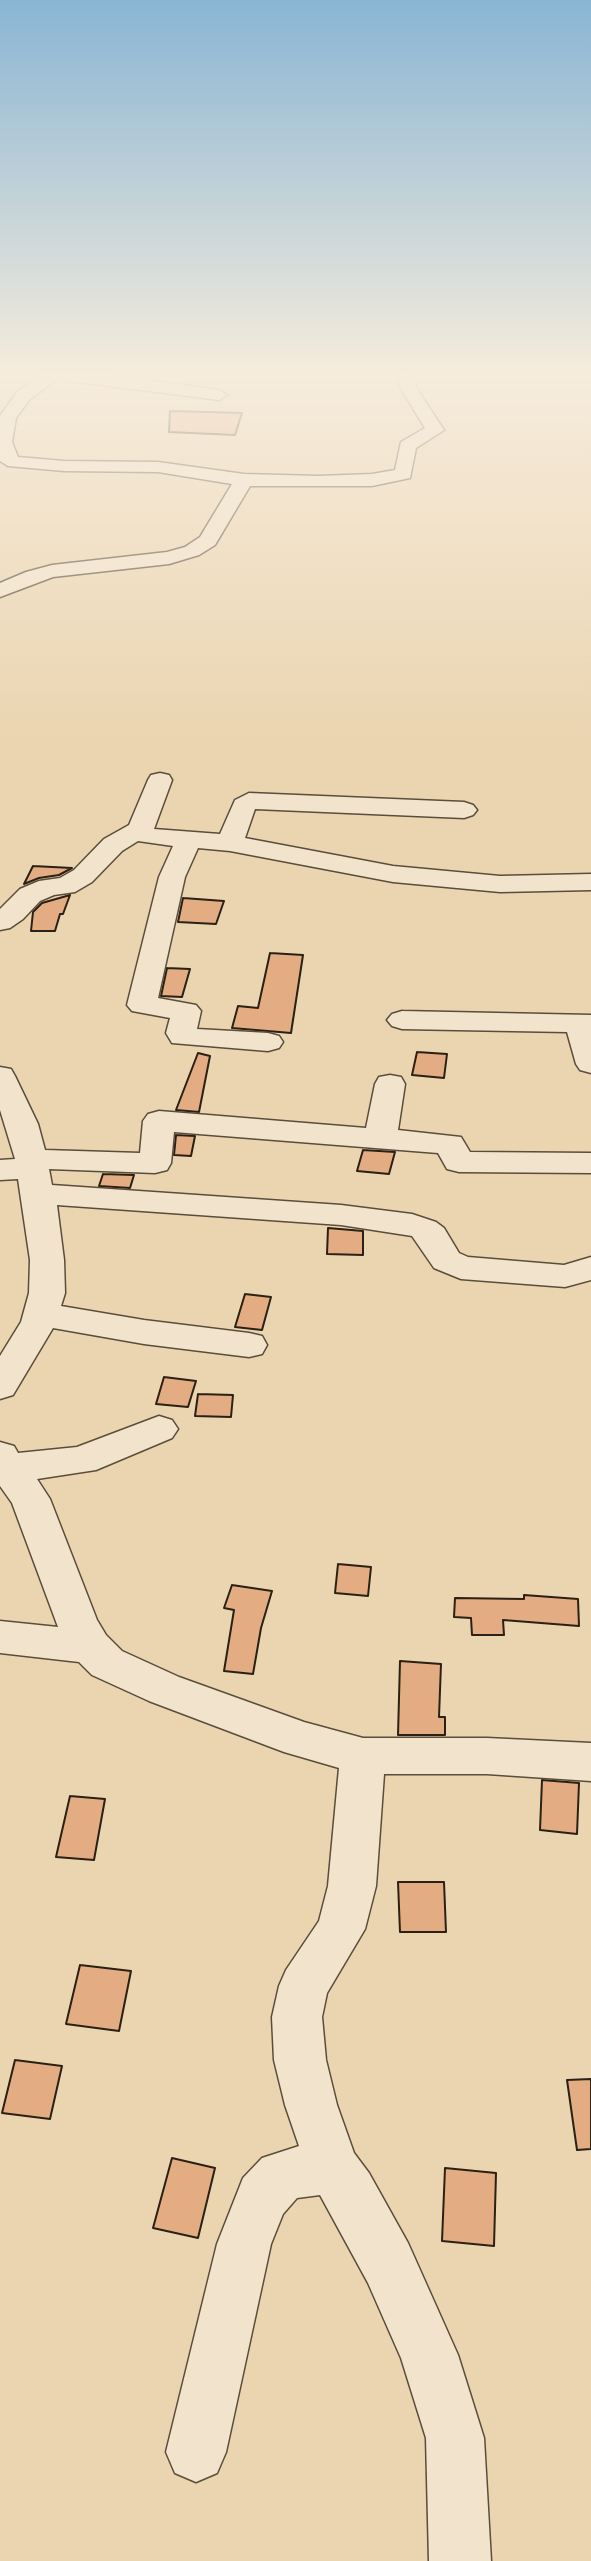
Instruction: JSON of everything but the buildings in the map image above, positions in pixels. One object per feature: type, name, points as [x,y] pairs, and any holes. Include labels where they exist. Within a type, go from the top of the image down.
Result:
[{"type":"street","points":[[0,592],[33,576],[52,571],[169,558],[192,551],[208,541],[235,496]]},
{"type":"street","points":[[0,922],[30,895],[49,887],[66,886],[83,876],[113,845],[141,828],[160,780]]},
{"type":"street","points":[[230,843],[244,805],[249,801],[464,810]]},
{"type":"street","points":[[141,828],[141,832],[148,836],[230,843],[393,874],[500,884],[591,882]]},
{"type":"street","points":[[188,841],[163,910],[142,1005],[186,1011],[181,1033],[183,1037],[268,1042]]},
{"type":"street","points":[[402,1020],[586,1024],[591,1064]]},
{"type":"street","points":[[0,1076],[22,1124],[26,1173],[47,1260],[47,1293],[41,1314],[23,1351],[0,1386]]},
{"type":"street","points":[[380,1139],[390,1084]]},
{"type":"street","points":[[26,1173],[155,1163],[159,1121],[450,1144],[459,1162],[591,1163]]},
{"type":"street","points":[[26,1173],[412,1225],[424,1229],[432,1236],[446,1260],[461,1268],[565,1276],[591,1268]]},
{"type":"street","points":[[41,1314],[144,1332],[249,1345]]},
{"type":"street","points":[[3,1462],[82,1460],[159,1429]]},
{"type":"street","points":[[3,1462],[30,1499],[77,1623],[92,1647],[107,1663],[164,1689],[300,1739],[363,1756],[486,1756],[591,1762]]},
{"type":"street","points":[[0,1637],[92,1647]]},
{"type":"street","points":[[363,1756],[352,1886],[341,1929],[304,1986],[297,2017],[300,2060],[311,2105],[333,2168],[350,2192],[388,2263],[429,2354],[455,2438],[460,2561]]},
{"type":"street","points":[[196,2452],[244,2244],[262,2197],[281,2177],[301,2171],[333,2168]]}]
